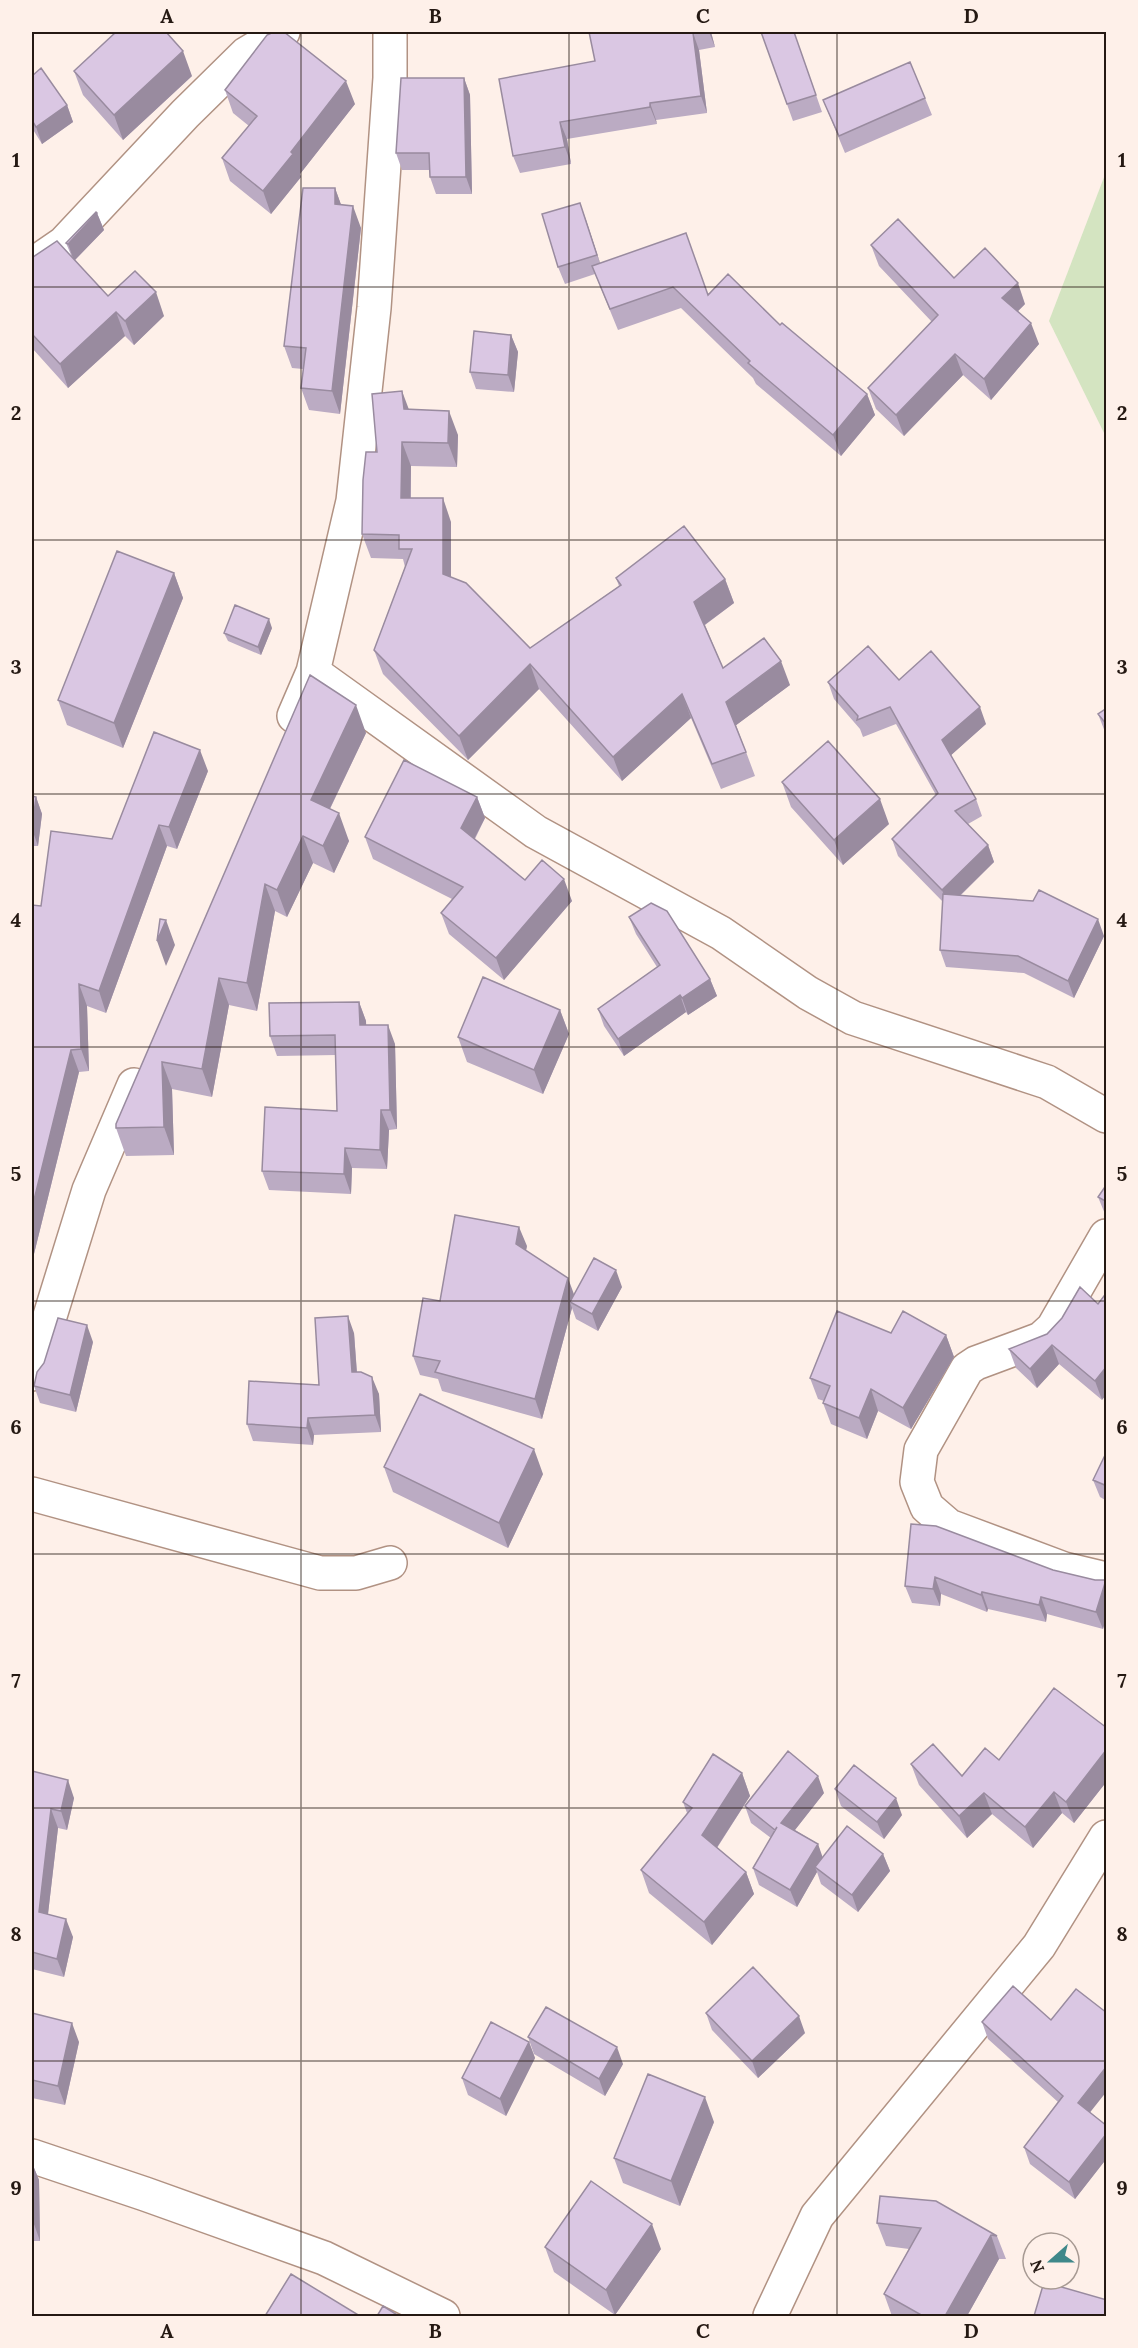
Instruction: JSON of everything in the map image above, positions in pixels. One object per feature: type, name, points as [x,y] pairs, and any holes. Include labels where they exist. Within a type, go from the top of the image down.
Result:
[{"type":"street","points":[[32,265],[64,243],[185,114],[246,54],[283,32]]},
{"type":"street","points":[[280,748],[313,672],[353,501],[374,308],[390,78],[390,32]]},
{"type":"street","points":[[313,672],[536,832],[721,933],[817,998],[853,1018],[1047,1082],[1107,1116]]},
{"type":"street","points":[[32,1374],[88,1190],[145,1061]]},
{"type":"street","points":[[1107,1236],[1053,1328],[1041,1340],[976,1363],[967,1369],[921,1450],[917,1482],[927,1507],[949,1526],[1064,1569],[1107,1579]]},
{"type":"street","points":[[32,1494],[320,1573],[356,1573],[390,1563]]},
{"type":"street","points":[[770,2316],[817,2216],[1040,1946],[1107,1838]]},
{"type":"street","points":[[32,2157],[145,2194],[324,2258],[443,2316]]},
{"type":"green space","points":[[1106,172],[1106,437],[1049,321]]},
{"type":"building","points":[[116,32],[166,32],[183,51],[114,115],[74,71]]},
{"type":"building","points":[[284,32],[346,81],[263,191],[222,158],[257,116],[225,90],[267,35]]},
{"type":"building","points":[[589,32],[701,32],[693,33],[701,96],[650,103],[650,107],[560,122],[565,147],[513,156],[499,79],[595,61]]},
{"type":"building","points":[[761,32],[794,32],[816,95],[787,104]]},
{"type":"building","points":[[910,62],[925,98],[839,136],[823,100]]},
{"type":"building","points":[[41,68],[67,105],[36,127],[32,120],[32,76]]},
{"type":"building","points":[[401,78],[464,78],[466,177],[430,177],[429,153],[396,153]]},
{"type":"building","points":[[303,188],[335,188],[335,204],[353,206],[332,391],[301,388],[306,348],[284,346]]},
{"type":"building","points":[[580,203],[597,255],[558,267],[542,214]]},
{"type":"building","points":[[96,212],[68,244],[66,243]]},
{"type":"building","points":[[898,219],[954,278],[985,248],[1018,283],[1002,298],[1031,323],[984,379],[955,354],[896,415],[868,388],[938,315],[871,245]]},
{"type":"building","points":[[686,233],[708,295],[728,274],[780,325],[782,323],[867,394],[833,435],[748,363],[750,361],[673,287],[610,309],[592,266]]},
{"type":"building","points":[[57,241],[108,296],[135,271],[156,292],[125,321],[116,312],[60,364],[32,334],[32,257]]},
{"type":"building","points":[[474,331],[511,335],[508,375],[470,372]]},
{"type":"building","points":[[402,391],[404,409],[449,411],[448,443],[402,442],[401,498],[443,498],[443,574],[466,583],[530,648],[621,585],[616,578],[684,526],[725,579],[694,602],[723,668],[764,638],[781,661],[726,702],[746,752],[712,764],[682,694],[613,757],[530,664],[459,736],[374,650],[412,549],[399,549],[399,535],[362,534],[366,452],[377,452],[372,394]]},
{"type":"building","points":[[117,551],[174,573],[114,723],[58,700]]},
{"type":"building","points":[[235,605],[269,619],[258,647],[224,633]]},
{"type":"building","points":[[868,646],[899,680],[931,651],[980,707],[942,740],[976,799],[955,811],[988,845],[942,890],[892,839],[938,793],[890,707],[857,720],[858,716],[828,682]]},
{"type":"building","points":[[310,675],[356,705],[311,800],[339,813],[323,846],[303,836],[277,890],[265,884],[247,983],[219,978],[202,1069],[162,1062],[164,1127],[116,1128],[116,1124]]},
{"type":"building","points":[[1107,708],[1107,725],[1098,714]]},
{"type":"building","points":[[154,732],[200,750],[169,827],[159,825],[99,991],[79,984],[81,1049],[71,1050],[32,1208],[32,905],[41,906],[51,831],[112,839]]},
{"type":"building","points":[[828,741],[880,799],[834,840],[782,782]]},
{"type":"building","points":[[404,760],[477,797],[461,828],[525,880],[542,860],[564,879],[496,958],[441,913],[463,887],[365,837]]},
{"type":"building","points":[[32,796],[36,797],[32,829]]},
{"type":"building","points":[[1039,890],[1098,919],[1068,981],[1018,956],[940,950],[943,894],[1033,901]]},
{"type":"building","points":[[651,903],[667,911],[710,979],[682,998],[680,995],[618,1039],[598,1009],[660,965],[629,917]]},
{"type":"building","points":[[160,919],[166,920],[157,941]]},
{"type":"building","points":[[483,977],[560,1010],[534,1070],[458,1037]]},
{"type":"building","points":[[359,1002],[360,1025],[388,1025],[390,1110],[381,1110],[380,1150],[345,1148],[344,1174],[262,1171],[265,1107],[337,1111],[335,1035],[270,1036],[269,1003]]},
{"type":"building","points":[[1107,1184],[1107,1202],[1098,1197]]},
{"type":"building","points":[[455,1215],[519,1227],[516,1244],[568,1278],[535,1399],[435,1372],[440,1361],[413,1356],[423,1298],[440,1301]]},
{"type":"building","points":[[594,1258],[616,1270],[592,1314],[570,1302]]},
{"type":"building","points":[[1080,1287],[1098,1304],[1107,1292],[1107,1366],[1095,1381],[1052,1345],[1030,1369],[1009,1349],[1047,1334],[1062,1318]]},
{"type":"building","points":[[837,1311],[891,1333],[903,1311],[946,1335],[903,1408],[871,1389],[859,1418],[823,1403],[830,1386],[810,1378]]},
{"type":"building","points":[[348,1316],[352,1372],[361,1372],[372,1377],[375,1415],[308,1418],[307,1428],[247,1424],[249,1381],[319,1385],[315,1318]]},
{"type":"building","points":[[58,1318],[87,1325],[70,1395],[34,1386],[37,1372],[44,1363]]},
{"type":"building","points":[[420,1394],[534,1449],[499,1523],[384,1467]]},
{"type":"building","points":[[1107,1451],[1107,1486],[1093,1480]]},
{"type":"building","points":[[911,1524],[936,1526],[1053,1570],[1095,1580],[1106,1580],[1096,1612],[1041,1597],[1039,1605],[982,1592],[981,1595],[935,1577],[933,1589],[905,1586]]},
{"type":"building","points":[[1054,1688],[1107,1728],[1107,1749],[1066,1802],[1054,1792],[1025,1827],[984,1793],[959,1816],[911,1764],[933,1744],[962,1776],[985,1748],[999,1760]]},
{"type":"building","points":[[788,1751],[818,1776],[781,1823],[818,1844],[790,1890],[753,1868],[777,1827],[775,1830],[745,1806]]},
{"type":"building","points":[[713,1754],[742,1773],[702,1835],[746,1872],[704,1922],[641,1870],[692,1808],[683,1802]]},
{"type":"building","points":[[854,1765],[896,1798],[877,1822],[835,1789]]},
{"type":"building","points":[[32,1771],[68,1780],[61,1811],[51,1809],[39,1912],[66,1919],[57,1959],[32,1952]]},
{"type":"building","points":[[847,1826],[883,1854],[852,1895],[815,1867]]},
{"type":"building","points":[[753,1967],[799,2016],[752,2061],[706,2013]]},
{"type":"building","points":[[1013,1986],[1051,2020],[1076,1989],[1107,2013],[1107,2066],[1078,2103],[1107,2126],[1107,2133],[1069,2182],[1024,2147],[1063,2096],[982,2022]]},
{"type":"building","points":[[546,2007],[617,2047],[599,2079],[528,2037]]},
{"type":"building","points":[[32,2013],[72,2023],[58,2086],[32,2080]]},
{"type":"building","points":[[491,2022],[529,2042],[500,2099],[462,2078]]},
{"type":"building","points":[[648,2074],[705,2097],[671,2181],[614,2158]]},
{"type":"building","points":[[32,2163],[34,2224],[32,2224]]},
{"type":"building","points":[[591,2181],[652,2224],[606,2290],[545,2247]]},
{"type":"building","points":[[880,2196],[936,2201],[997,2236],[991,2235],[945,2316],[923,2316],[884,2294],[921,2228],[877,2223]]},
{"type":"building","points":[[291,2274],[360,2316],[265,2316]]},
{"type":"building","points":[[1041,2291],[1076,2291],[1107,2300],[1107,2316],[1034,2316]]},
{"type":"building","points":[[383,2306],[399,2316],[377,2316]]}]
